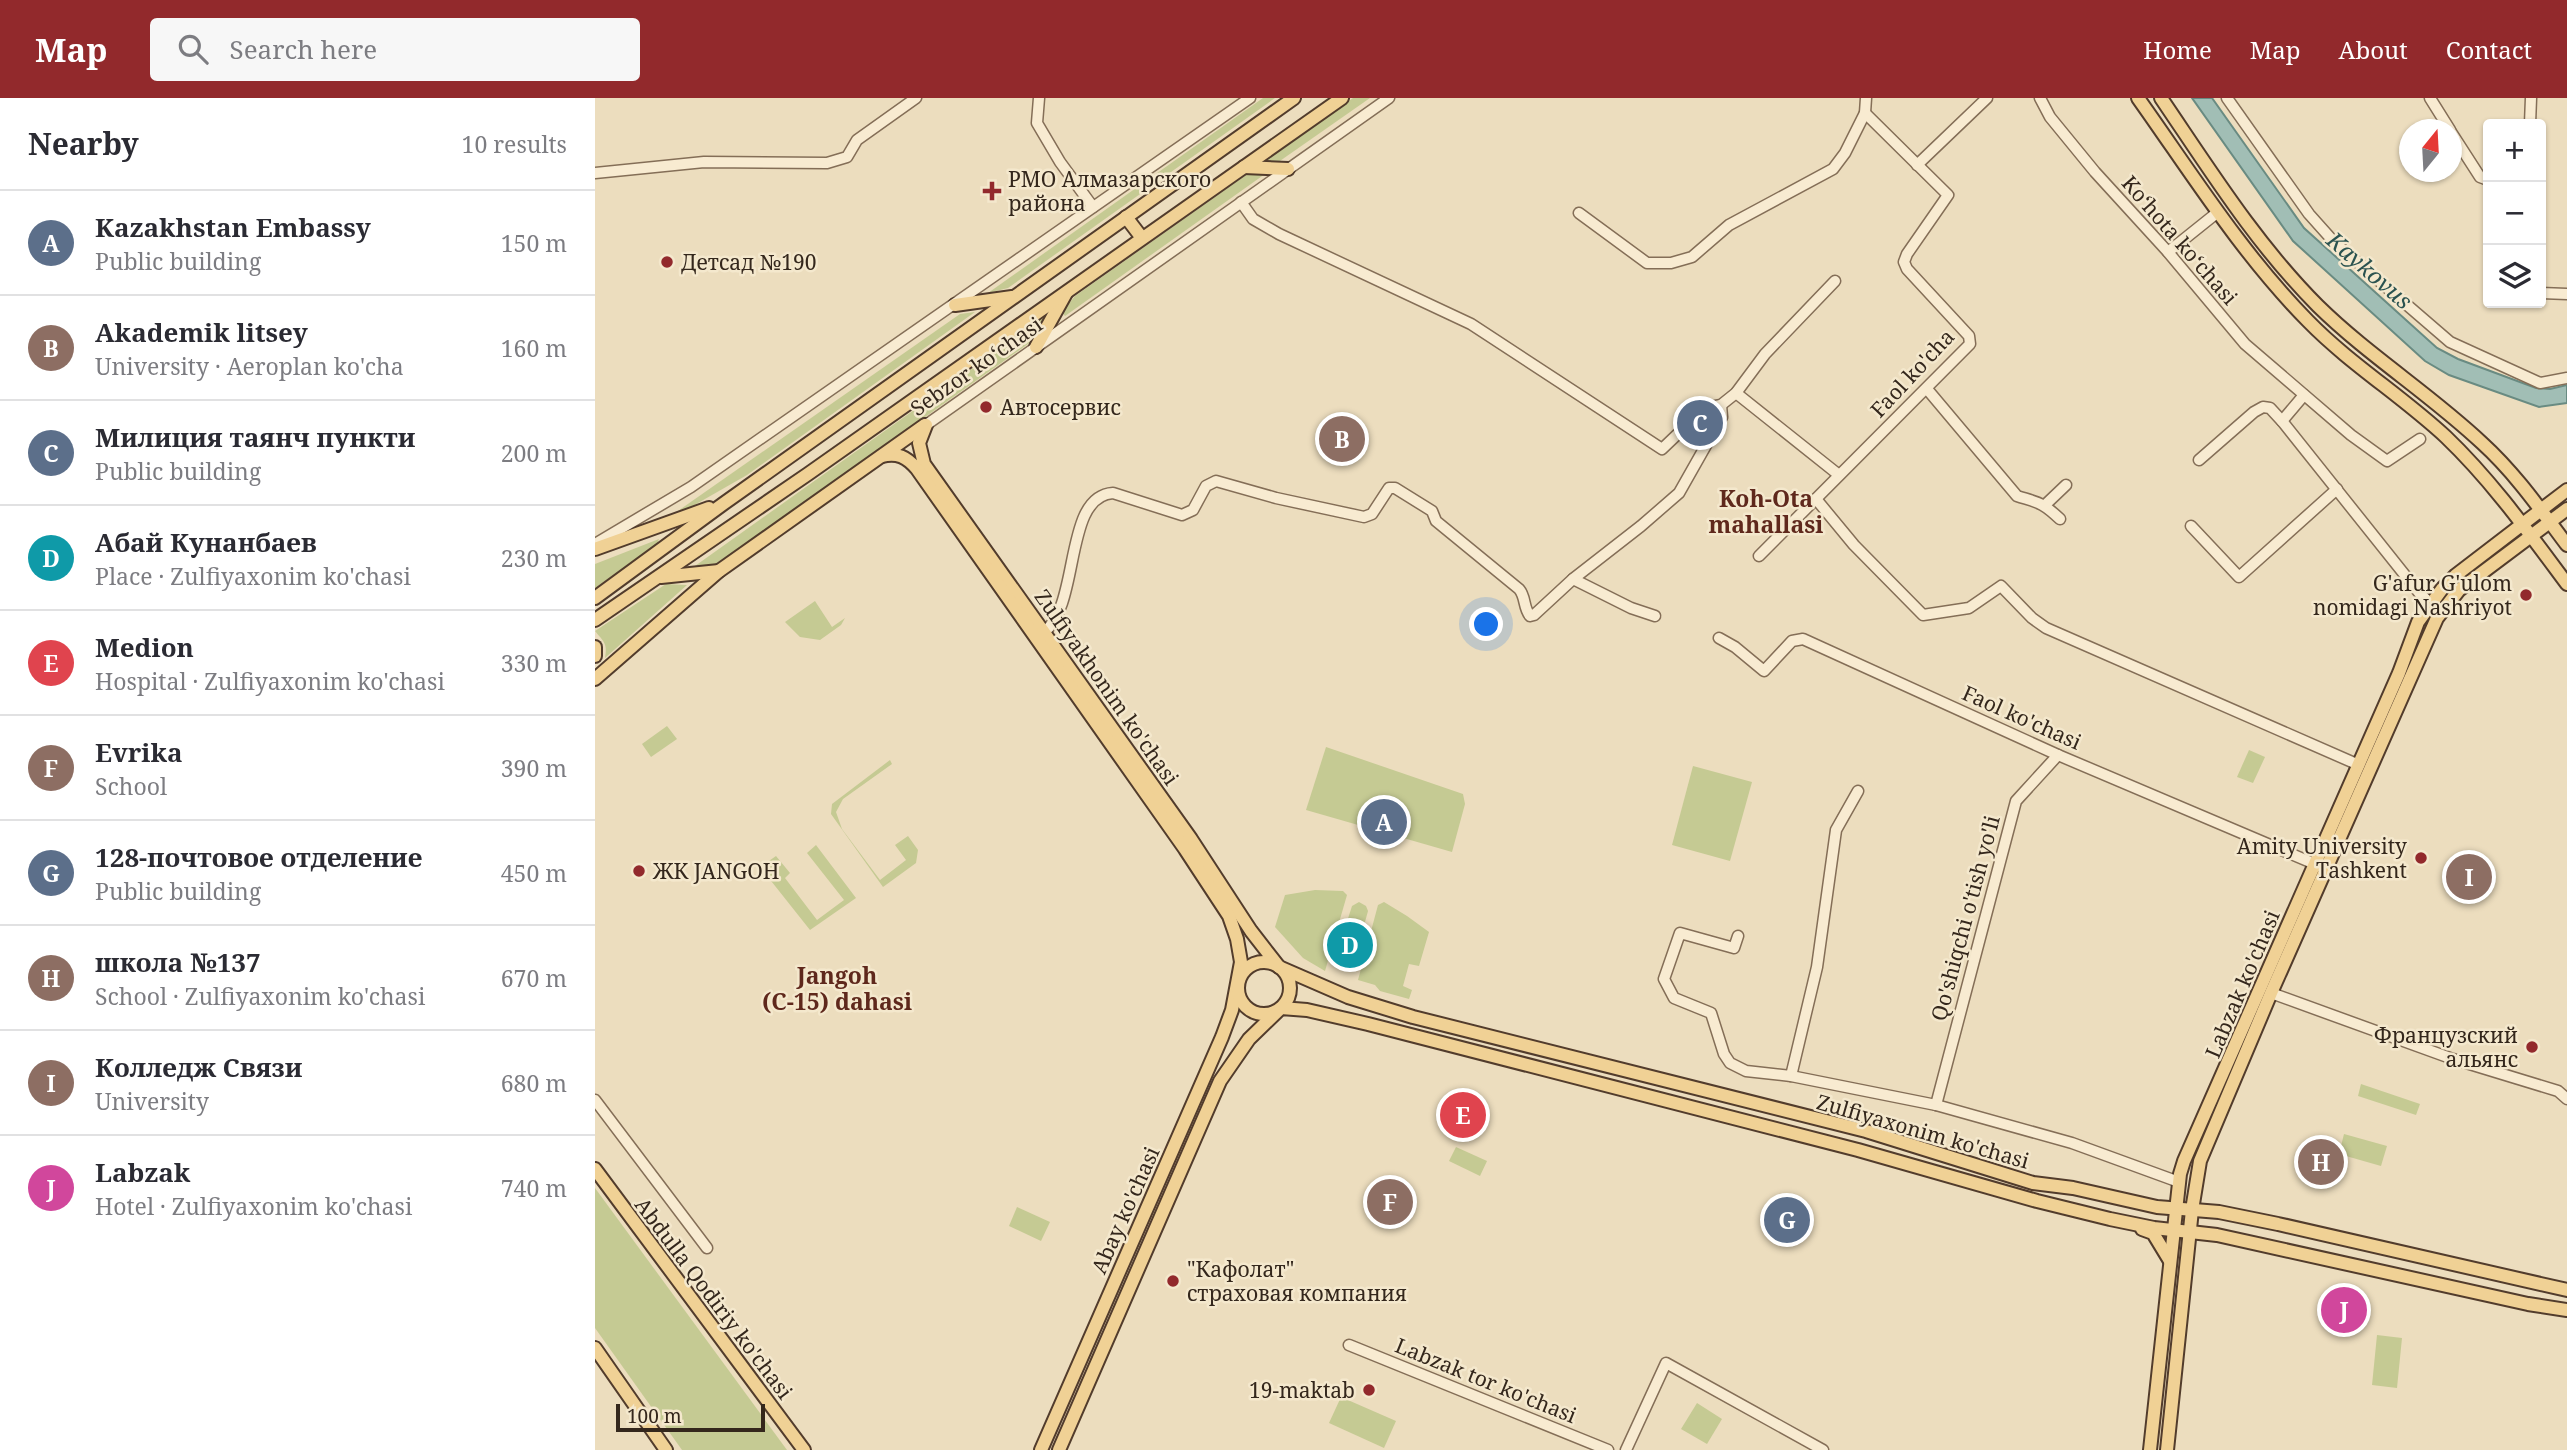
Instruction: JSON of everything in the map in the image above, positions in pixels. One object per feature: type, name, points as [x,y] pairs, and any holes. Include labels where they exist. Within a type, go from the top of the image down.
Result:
[{"type":"main road","name":"Sebzor ko‘chasi","points":[[595,598],[723,503],[1294,98]]},
{"type":"main road","name":"Sebzor ko‘chasi","points":[[595,620],[1342,98]]},
{"type":"main road","points":[[2138,98],[2258,265],[2307,321],[2354,364],[2444,435],[2521,524],[2567,584]]},
{"type":"main road","points":[[2161,98],[2234,206],[2286,272],[2347,333],[2494,454],[2519,480],[2567,545]]},
{"type":"main road","points":[[1244,167],[1288,169]]},
{"type":"main road","points":[[1126,217],[1142,238]]},
{"type":"main road","points":[[1036,347],[1068,290]]},
{"type":"main road","points":[[955,305],[1016,297]]},
{"type":"main road","points":[[2404,402],[2414,398],[2415,387]]},
{"type":"main road","name":"Sebzor ko‘chasi","points":[[595,679],[719,571],[926,425]]},
{"type":"main road","name":"Zulfiyakhonim ko'chasi","points":[[926,425],[919,443],[924,464],[1191,839],[1251,932],[1279,967]]},
{"type":"main road","name":"Zulfiyakhonim ko'chasi","points":[[882,456],[902,456],[917,469],[1185,849],[1233,925],[1241,962],[1238,984]]},
{"type":"main road","name":"Labzak ko'chasi","points":[[2167,1450],[2192,1210],[2202,1154],[2271,993],[2359,765],[2416,628],[2430,603],[2456,575],[2567,490]]},
{"type":"main road","points":[[595,550],[723,503]]},
{"type":"main road","name":"Labzak ko'chasi","points":[[2150,1450],[2179,1182],[2184,1161],[2256,1001],[2441,611],[2459,590],[2567,509]]},
{"type":"main road","points":[[657,578],[719,571]]},
{"type":"main road","points":[[595,647],[595,656]]},
{"type":"main road","points":[[1262,962],[1279,967],[1288,979],[1290,987],[1286,1002],[1281,1008],[1264,1014],[1247,1008],[1241,1002],[1238,984],[1246,969],[1262,962]]},
{"type":"main road","name":"Zulfiyaxonim ko'chasi","points":[[1279,967],[1348,997],[1413,1017],[1865,1131],[2033,1183],[2073,1188],[2157,1207],[2278,1224],[2567,1290]]},
{"type":"main road","name":"Abay ko'chasi","points":[[1041,1450],[1222,1037],[1238,984]]},
{"type":"main road","name":"Abay ko'chasi","points":[[1059,1450],[1220,1081],[1249,1039],[1281,1008]]},
{"type":"main road","name":"Zulfiyaxonim ko'chasi","points":[[1281,1008],[1307,1010],[1408,1034],[1858,1150],[2036,1201],[2126,1223],[2217,1234],[2528,1304],[2567,1310]]},
{"type":"main road","name":"Abdulla Qodiriy ko'chasi","points":[[595,1169],[804,1450]]},
{"type":"main road","points":[[2126,1223],[2153,1233],[2170,1261]]},
{"type":"main road","points":[[1136,1233],[1152,1237]]},
{"type":"main road","points":[[2528,1304],[2533,1283]]},
{"type":"main road","points":[[595,1348],[666,1450]]},
{"type":"street","points":[[595,173],[704,162],[839,161],[847,157],[857,140],[916,98]]},
{"type":"street","points":[[1039,98],[1037,123],[1060,162],[1093,207]]},
{"type":"street","points":[[595,544],[691,487],[1250,98]]},
{"type":"street","name":"Sebzor ko‘chasi","points":[[926,425],[1389,98]]},
{"type":"street","points":[[1579,213],[1647,263],[1671,263],[1692,257],[1729,225],[1833,169],[1845,153],[1865,113],[1866,98]]},
{"type":"street","points":[[1917,165],[1987,98]]},
{"type":"street","name":"Koʻhota koʻchasi","points":[[2041,98],[2050,117],[2095,172],[2168,252],[2245,344],[2387,461],[2420,439]]},
{"type":"street","points":[[2227,98],[2309,214],[2335,242],[2450,342],[2540,383],[2567,378]]},
{"type":"street","points":[[2430,98],[2443,119]]},
{"type":"street","points":[[2530,119],[2531,98]]},
{"type":"street","name":"Faol ko'cha","points":[[1759,555],[1927,389],[1968,347],[1970,341],[1969,335],[1905,265],[1907,254],[1948,195],[1865,113]]},
{"type":"street","points":[[2462,148],[2483,178]]},
{"type":"street","points":[[1241,202],[1253,219],[1279,234],[1471,324],[1662,449],[1705,408],[1721,405],[1736,393],[1765,354],[1835,281]]},
{"type":"street","points":[[2168,252],[2218,212]]},
{"type":"street","points":[[2546,293],[2567,294]]},
{"type":"street","points":[[1927,389],[2017,496],[2045,505],[2060,519]]},
{"type":"street","points":[[1736,393],[1839,475]]},
{"type":"street","points":[[2283,421],[2305,395]]},
{"type":"street","points":[[1044,632],[1058,618],[1080,528],[1091,502],[1105,493],[1113,493],[1182,515],[1193,510],[1206,486],[1216,481],[1276,498],[1364,517],[1371,514],[1388,488],[1395,488],[1432,511],[1436,521],[1519,589],[1524,597],[1525,609],[1530,615],[1537,614],[1573,579],[1679,493],[1722,417],[1721,405]]},
{"type":"street","points":[[2199,460],[2263,407],[2270,408],[2420,594],[2441,611]]},
{"type":"street","points":[[2045,505],[2066,485]]},
{"type":"street","points":[[2191,526],[2239,577],[2337,489]]},
{"type":"street","points":[[1816,499],[1854,545],[1923,615],[1969,608],[2001,586],[2032,618],[2046,628],[2359,765]]},
{"type":"street","points":[[1573,579],[1631,608],[1655,616]]},
{"type":"street","name":"Faol ko'chasi","points":[[1719,638],[1735,647],[1764,671],[1792,641],[1803,639],[2058,755],[2320,866]]},
{"type":"street","name":"Qo'shiqchi o'tish yo'li","points":[[1936,1105],[2015,801],[2058,755]]},
{"type":"street","points":[[1791,1076],[1817,968],[1836,830],[1858,791]]},
{"type":"street","points":[[1738,936],[1733,948],[1680,933],[1664,979],[1674,998],[1711,1013],[1720,1045],[1730,1063],[1746,1071],[1791,1076],[1936,1105],[2072,1143],[2179,1182]]},
{"type":"street","points":[[2271,993],[2453,1059],[2558,1091],[2567,1098]]},
{"type":"street","points":[[595,1100],[706,1248]]},
{"type":"street","name":"Labzak tor ko'chasi","points":[[1349,1345],[1608,1450]]},
{"type":"street","points":[[1626,1450],[1666,1363],[1823,1450]]},
{"type":"green space","points":[[1263,98],[1275,98],[1008,288],[988,293]]},
{"type":"green space","points":[[1353,98],[1370,98],[1277,163],[1262,163]]},
{"type":"green space","points":[[1249,173],[1265,174],[1065,316],[1062,312],[1075,296]]},
{"type":"green space","points":[[975,312],[747,475],[677,515],[675,513],[960,314]]},
{"type":"green space","points":[[1046,316],[1035,339],[752,540],[709,568],[688,571]]},
{"type":"green space","points":[[659,539],[657,544],[595,588],[595,564]]},
{"type":"green space","points":[[666,584],[687,585],[605,658],[605,646],[595,631]]},
{"type":"green space","points":[[815,601],[832,627],[845,618],[841,625],[820,640],[800,637],[785,622]]},
{"type":"green space","points":[[667,726],[677,739],[651,757],[642,744]]},
{"type":"green space","points":[[1326,747],[1463,794],[1465,804],[1452,852],[1306,810]]},
{"type":"green space","points":[[2249,750],[2265,757],[2253,783],[2237,777]]},
{"type":"green space","points":[[890,760],[892,764],[843,799],[836,812],[842,829],[880,880],[906,860],[895,845],[908,836],[918,850],[916,863],[883,887],[831,814],[832,804]]},
{"type":"green space","points":[[1693,766],[1752,782],[1730,861],[1672,845]]},
{"type":"green space","points":[[816,845],[856,898],[810,930],[760,867],[776,856],[790,873],[785,878],[817,920],[844,900],[807,853]]},
{"type":"green space","points":[[1315,890],[1343,891],[1347,895],[1325,971],[1303,958],[1275,927],[1285,895]]},
{"type":"green space","points":[[1359,902],[1366,906],[1368,911],[1362,933],[1345,928],[1352,906]]},
{"type":"green space","points":[[1384,902],[1429,932],[1419,966],[1409,964],[1403,986],[1412,990],[1409,999],[1380,991],[1375,985],[1358,980],[1378,905]]},
{"type":"green space","points":[[2361,1084],[2420,1104],[2416,1115],[2358,1096]]},
{"type":"green space","points":[[2344,1134],[2387,1146],[2381,1166],[2339,1154]]},
{"type":"green space","points":[[1456,1147],[1487,1161],[1480,1176],[1449,1161]]},
{"type":"green space","points":[[595,1188],[787,1450],[682,1450],[595,1328]]},
{"type":"green space","points":[[1017,1207],[1050,1222],[1041,1241],[1009,1226]]},
{"type":"green space","points":[[2377,1335],[2402,1338],[2397,1388],[2372,1385]]},
{"type":"green space","points":[[1341,1397],[1396,1421],[1384,1448],[1329,1423]]},
{"type":"green space","points":[[1697,1403],[1722,1419],[1707,1444],[1681,1429]]},
{"type":"water","points":[[2192,98],[2212,98],[2304,228],[2437,348],[2458,359],[2536,388],[2550,389],[2567,385],[2567,403],[2539,407],[2449,375],[2425,361],[2293,241]]},
{"type":"place","name":"РМО Алмазарского района","points":[[992,191]]},
{"type":"place","name":"Детсад №190","points":[[667,262]]},
{"type":"place","name":"Автосервис","points":[[986,407]]},
{"type":"place","name":"Милиция таянч пункти","points":[[1700,423]]},
{"type":"place","name":"Akademik litsey","points":[[1342,439]]},
{"type":"place","name":"G'afur G'ulom nomidagi Nashriyot","points":[[2526,595]]},
{"type":"place","name":"Kazakhstan Embassy","points":[[1384,822]]},
{"type":"place","name":"Amity University Tashkent","points":[[2421,858]]},
{"type":"place","name":"ЖК JANGOH","points":[[639,871]]},
{"type":"place","name":"Колледж Связи","points":[[2469,877]]},
{"type":"place","name":"Абай Кунанбаев","points":[[1350,945]]},
{"type":"place","name":"Французский альянс","points":[[2532,1047]]},
{"type":"place","name":"Medion","points":[[1463,1115]]},
{"type":"place","name":"школа №137","points":[[2321,1162]]},
{"type":"place","name":"Evrika","points":[[1390,1202]]},
{"type":"place","name":"128-почтовое отделение","points":[[1787,1220]]},
{"type":"place","name":"\"Кафолат\" страховая компания","points":[[1173,1281]]},
{"type":"place","name":"Labzak","points":[[2344,1310]]},
{"type":"place","name":"19-maktab","points":[[1369,1390]]},
{"type":"district","name":"Koh-Ota mahallasi","points":[[1766,511]]},
{"type":"district","name":"Jangoh (C-15) dahasi","points":[[837,988]]},
{"type":"water label","name":"Kaykovus","points":[[2370,270]]}]
